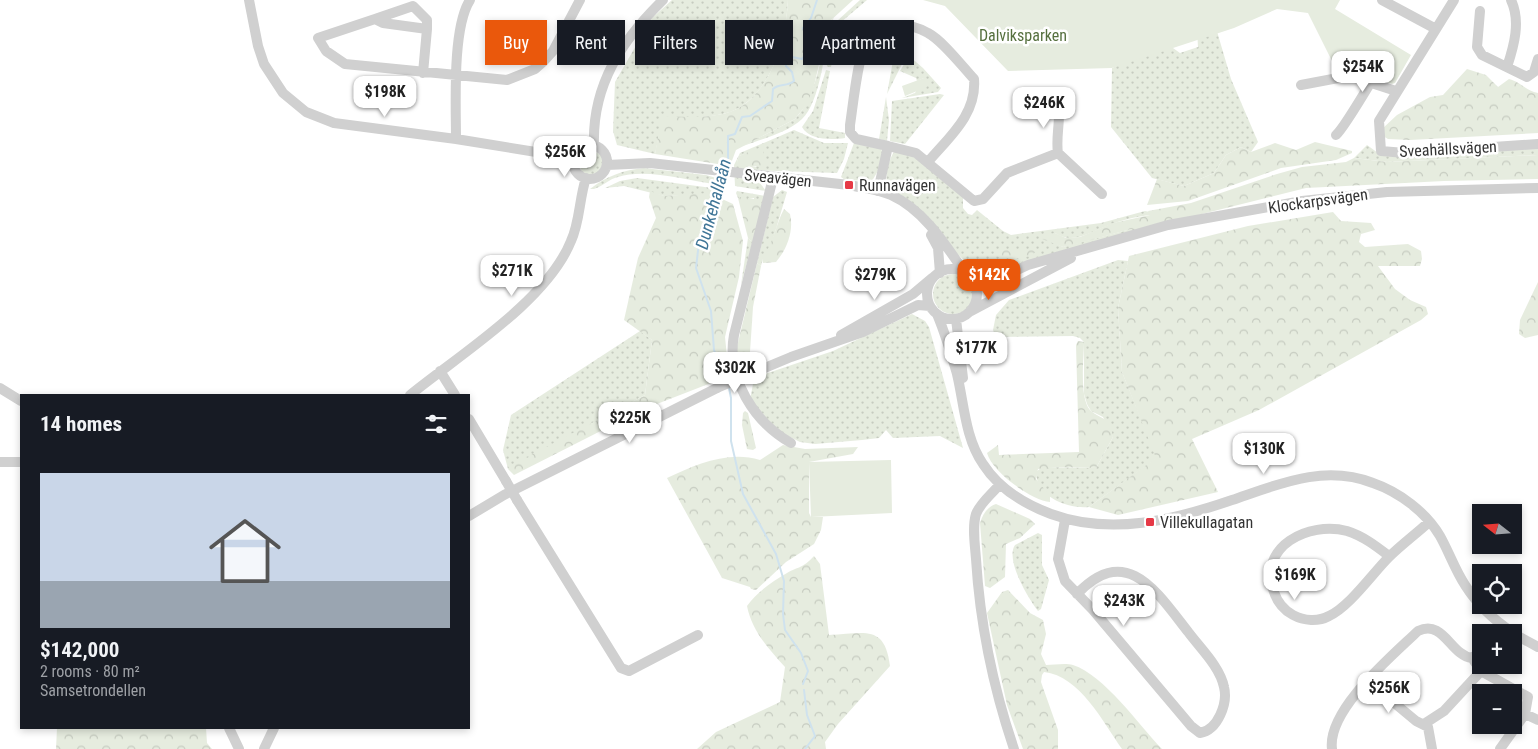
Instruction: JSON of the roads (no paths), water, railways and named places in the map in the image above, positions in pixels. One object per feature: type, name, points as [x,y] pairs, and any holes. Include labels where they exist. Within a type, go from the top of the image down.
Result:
[{"type":"street","points":[[249,0],[258,46],[264,64],[283,93],[306,112],[334,123],[456,139],[573,158]]},
{"type":"street","points":[[456,139],[456,76],[460,38],[470,0]]},
{"type":"street","points":[[422,73],[427,20],[413,6],[318,38],[326,51],[345,64],[422,73],[507,80],[535,69],[553,50],[580,0]]},
{"type":"street","points":[[594,145],[595,122],[609,70],[620,49],[663,0]]},
{"type":"street","points":[[1382,0],[1436,29]]},
{"type":"street","name":"Sveahällsvägen","points":[[1454,0],[1379,121],[1381,151],[1405,153],[1538,144]]},
{"type":"street","points":[[1507,67],[1515,38],[1516,22],[1511,0]]},
{"type":"street","points":[[1480,12],[1477,40],[1479,52],[1528,77],[1531,77],[1538,59]]},
{"type":"street","points":[[375,20],[383,23],[427,28]]},
{"type":"street","points":[[928,162],[963,121],[969,111],[974,93],[974,80],[928,33],[888,25],[874,33],[864,45],[850,125],[850,132],[856,139],[910,150],[928,162],[974,201],[979,201],[1007,173],[1058,153]]},
{"type":"street","points":[[1301,85],[1338,78],[1356,78],[1396,91]]},
{"type":"street","points":[[1336,135],[1340,132],[1371,82]]},
{"type":"street","points":[[1056,98],[1060,108],[1056,133],[1058,153],[1102,194]]},
{"type":"street","points":[[594,145],[604,152],[607,165],[599,176],[586,178],[576,171],[573,158],[580,148],[594,145]]},
{"type":"street","points":[[878,191],[888,146]]},
{"type":"street","name":"Sveavägen","points":[[607,165],[650,163],[701,168],[773,178],[849,185],[889,194]]},
{"type":"street","points":[[411,394],[508,317],[540,288],[558,265],[572,241],[586,178]]},
{"type":"street","points":[[773,178],[734,335],[732,360],[747,401],[757,415],[778,435],[791,443]]},
{"type":"street","name":"Klockarpsvägen","points":[[1101,243],[1168,225],[1302,201],[1388,192],[1538,188]]},
{"type":"street","points":[[889,194],[916,212],[936,234],[965,273],[973,280],[988,283],[1028,265],[1101,243]]},
{"type":"street","points":[[889,194],[931,235],[938,248],[937,274],[928,292],[950,349],[968,429],[982,463],[1000,484],[1025,503],[1066,520],[1108,525],[1150,522],[1192,513],[1285,481],[1311,476],[1335,475],[1360,479],[1385,488],[1410,504],[1429,522],[1438,534],[1466,586],[1495,624]]},
{"type":"street","points":[[470,515],[525,484],[717,388],[827,343],[863,332],[918,305],[934,310],[946,318],[956,319],[1101,243]]},
{"type":"street","points":[[827,343],[913,294],[937,274],[952,269],[965,273]]},
{"type":"street","points":[[970,311],[977,296],[973,280]]},
{"type":"street","points":[[956,319],[968,429]]},
{"type":"street","points":[[440,371],[453,394]]},
{"type":"street","points":[[0,388],[20,400]]},
{"type":"street","points":[[470,421],[621,668],[629,671],[698,635]]},
{"type":"street","points":[[0,462],[20,462]]},
{"type":"street","points":[[1000,484],[976,514],[975,550],[983,627],[990,667],[1000,708],[1014,749]]},
{"type":"street","points":[[1066,520],[1058,558],[1062,576],[1077,594],[1093,610],[1191,726],[1200,733],[1213,724],[1220,715],[1225,700],[1223,680],[1198,644],[1148,582],[1127,572],[1112,572],[1092,580],[1077,594]]},
{"type":"street","points":[[1389,556],[1367,540],[1347,531],[1324,529],[1304,532],[1290,539],[1278,550],[1271,570],[1273,590],[1279,602],[1290,613],[1306,620],[1324,619],[1341,607],[1389,556],[1429,522]]},
{"type":"street","points":[[1332,749],[1331,738],[1340,717],[1368,681],[1418,631],[1425,628],[1442,633],[1458,652],[1472,658]]},
{"type":"street","points":[[1522,638],[1538,647]]},
{"type":"street","points":[[1424,724],[1444,711],[1478,674]]},
{"type":"street","points":[[1486,674],[1528,697],[1525,714],[1500,749]]},
{"type":"street","points":[[1368,681],[1416,721],[1424,724],[1430,732],[1432,749]]},
{"type":"street","points":[[1525,714],[1538,720]]},
{"type":"street","points":[[229,729],[239,749]]},
{"type":"street","points":[[264,749],[274,729]]},
{"type":"waterway","name":"Dunkehallaån","points":[[725,169],[728,160],[728,136],[735,134],[742,117],[750,116],[772,101],[773,89],[775,87],[794,81],[792,72],[786,66],[786,61],[792,57],[802,59],[805,55],[807,44],[803,28],[811,18],[817,0]]},
{"type":"waterway","name":"Dunkehallaån","points":[[722,175],[710,204],[699,242],[696,268],[711,311],[714,350],[725,379]]},
{"type":"waterway","name":"Dunkehallaån","points":[[729,388],[731,398],[731,441],[743,494],[776,554],[784,581],[783,614],[785,630],[801,653],[808,671],[803,684]]},
{"type":"waterway","name":"Dunkehallaån","points":[[804,690],[807,715],[815,736],[805,749]]},
{"type":"place","name":"Runnavägen","points":[[849,185]]},
{"type":"place","name":"Villekullagatan","points":[[1150,522]]},
{"type":"park label","name":"Dalviksparken","points":[[1023,35]]}]
